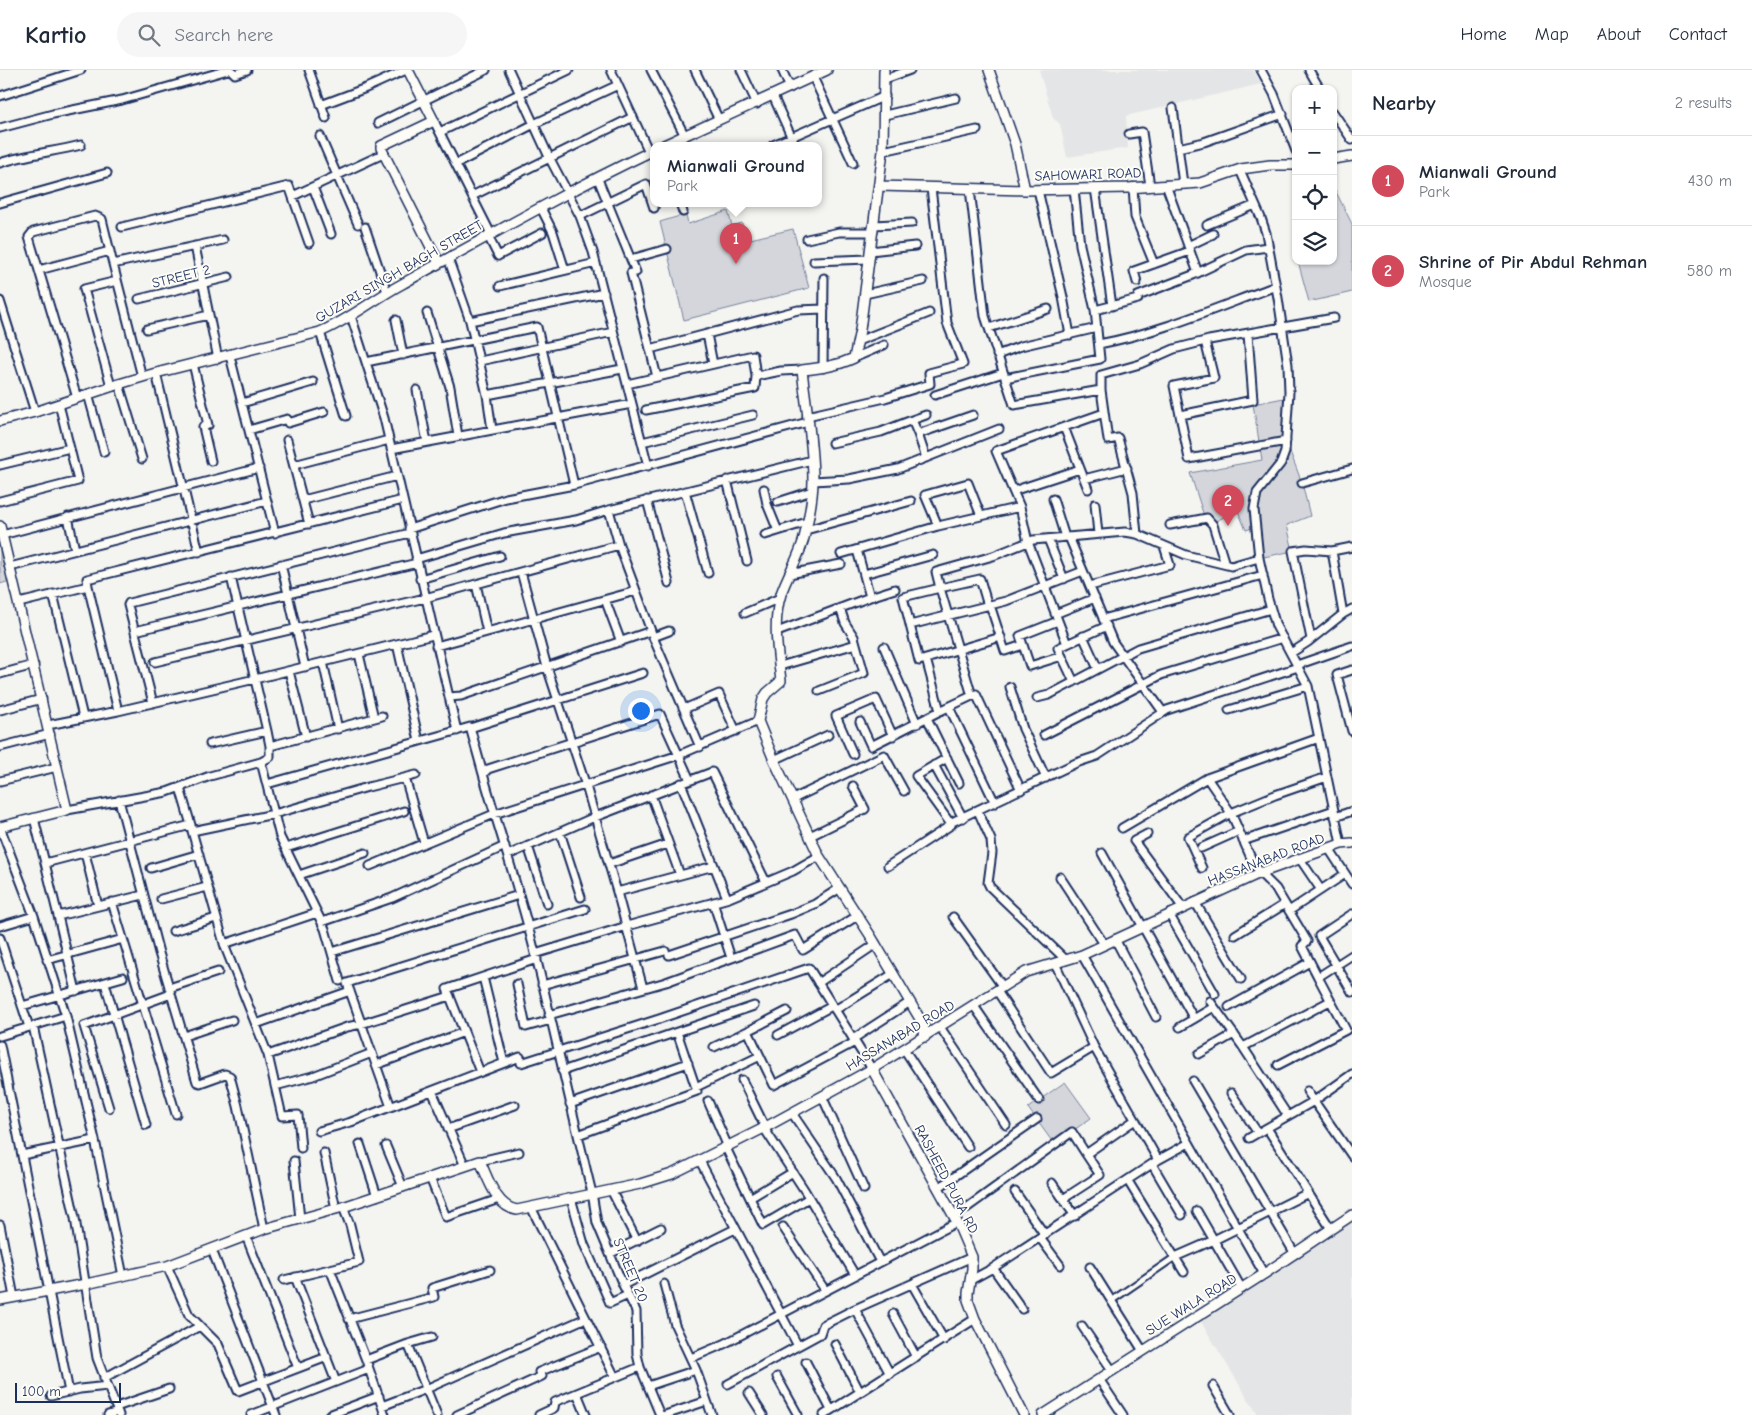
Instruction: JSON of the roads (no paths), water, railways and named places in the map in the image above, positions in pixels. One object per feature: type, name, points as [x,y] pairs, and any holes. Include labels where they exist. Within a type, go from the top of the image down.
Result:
[{"type":"street","points":[[0,96],[81,70]]},
{"type":"street","points":[[0,128],[53,114],[122,100],[229,70],[235,74],[247,70]]},
{"type":"street","points":[[309,70],[326,118]]},
{"type":"street","points":[[321,105],[407,70],[472,196],[498,256],[542,233]]},
{"type":"street","points":[[378,123],[486,70]]},
{"type":"street","points":[[509,70],[549,157],[580,216],[596,263],[648,466]]},
{"type":"street","points":[[440,132],[568,70]]},
{"type":"street","points":[[611,70],[650,149]]},
{"type":"street","points":[[651,70],[685,136]]},
{"type":"street","points":[[695,70],[719,120]]},
{"type":"street","points":[[741,70],[757,104]]},
{"type":"street","points":[[782,70],[790,88]]},
{"type":"street","points":[[671,142],[757,104],[827,70]]},
{"type":"street","points":[[854,358],[880,186],[885,115],[885,74],[910,70]]},
{"type":"street","points":[[989,70],[1015,144],[1025,190]]},
{"type":"street","points":[[1261,70],[1274,94],[1292,140]]},
{"type":"street","points":[[1309,70],[1318,85]]},
{"type":"street","points":[[814,77],[853,162]]},
{"type":"street","points":[[456,164],[534,124],[618,85]]},
{"type":"street","points":[[774,96],[794,142]]},
{"type":"street","points":[[781,142],[885,96]]},
{"type":"street","points":[[885,115],[956,98]]},
{"type":"street","points":[[1173,108],[1183,184]]},
{"type":"street","points":[[1178,148],[1204,142],[1282,114]]},
{"type":"street","points":[[472,196],[633,117]]},
{"type":"street","points":[[1337,118],[1352,140]]},
{"type":"street","points":[[434,121],[381,146],[383,154],[439,263]]},
{"type":"street","points":[[883,151],[977,130]]},
{"type":"street","points":[[1129,134],[1142,132],[1150,186]]},
{"type":"street","points":[[320,136],[362,226],[387,292]]},
{"type":"street","points":[[0,163],[21,156],[81,145]]},
{"type":"street","name":"GUZARI SINGH BAGH STREET","points":[[0,421],[35,412],[156,373],[230,356],[320,332],[335,326],[387,292],[489,235],[568,192],[650,152]]},
{"type":"street","points":[[293,196],[383,154]]},
{"type":"street","points":[[1337,158],[1352,156]]},
{"type":"street","name":"SAHOWARI ROAD","points":[[880,186],[1025,190],[1133,187],[1200,183],[1240,170],[1292,165]]},
{"type":"street","points":[[1240,170],[1261,218],[1276,286],[1288,365],[1289,392],[1285,452],[1281,463],[1257,493],[1254,509],[1259,558],[1276,626],[1308,686],[1341,844]]},
{"type":"street","points":[[0,203],[106,174]]},
{"type":"street","points":[[598,178],[636,272],[631,273],[656,377]]},
{"type":"street","points":[[580,216],[646,184],[650,196]]},
{"type":"street","points":[[1166,185],[1198,273]]},
{"type":"street","points":[[122,226],[288,186],[309,244]]},
{"type":"street","points":[[313,187],[331,234]]},
{"type":"street","points":[[1133,187],[1135,217],[1154,264]]},
{"type":"street","points":[[153,703],[129,603],[410,531],[506,498],[574,485],[648,466],[930,384],[929,373],[963,364],[948,323],[931,188]]},
{"type":"street","points":[[1095,188],[1112,306]]},
{"type":"street","points":[[970,189],[985,316],[1014,405],[1101,390]]},
{"type":"street","points":[[936,395],[1004,376],[1100,359],[1095,310],[1080,245],[1074,189]]},
{"type":"street","points":[[1038,190],[1070,334]]},
{"type":"street","points":[[1208,225],[1255,205]]},
{"type":"street","points":[[681,207],[683,212]]},
{"type":"street","points":[[541,208],[553,232],[565,270]]},
{"type":"street","points":[[77,398],[29,238],[33,232],[95,216],[102,220],[142,377]]},
{"type":"street","points":[[807,239],[839,232],[912,223]]},
{"type":"street","points":[[1137,282],[1134,271],[1189,248],[1213,234]]},
{"type":"street","points":[[113,264],[223,240]]},
{"type":"street","points":[[194,246],[218,358]]},
{"type":"street","points":[[814,261],[870,255],[915,246]]},
{"type":"street","points":[[1095,310],[1138,298],[1138,296],[1198,273],[1246,250],[1268,247]]},
{"type":"street","points":[[631,259],[667,248]]},
{"type":"street","points":[[39,270],[110,251]]},
{"type":"street","points":[[448,258],[476,341],[492,430]]},
{"type":"street","points":[[500,286],[596,263]]},
{"type":"street","name":"STREET 2","points":[[139,299],[229,277]]},
{"type":"street","points":[[824,278],[824,368]]},
{"type":"street","points":[[117,281],[84,289],[115,385],[142,459]]},
{"type":"street","points":[[865,294],[923,281]]},
{"type":"street","points":[[1099,344],[1115,341],[1176,322],[1276,286]]},
{"type":"street","points":[[470,321],[604,293]]},
{"type":"street","points":[[0,301],[35,412]]},
{"type":"street","points":[[650,349],[798,310],[824,309]]},
{"type":"street","points":[[989,328],[1048,309]]},
{"type":"street","points":[[427,313],[450,387],[458,436]]},
{"type":"street","points":[[858,341],[929,313]]},
{"type":"street","points":[[147,329],[209,315]]},
{"type":"street","points":[[351,316],[384,418],[433,635],[457,731]]},
{"type":"street","points":[[1137,534],[1133,493],[1118,438],[1108,440],[1101,390],[1101,375],[1140,364],[1174,349],[1205,341],[1334,318]]},
{"type":"street","points":[[396,320],[403,355]]},
{"type":"street","points":[[366,362],[537,328],[574,485]]},
{"type":"street","points":[[997,354],[1021,346],[1097,328]]},
{"type":"street","points":[[320,332],[346,416]]},
{"type":"street","points":[[480,360],[613,332]]},
{"type":"street","points":[[707,334],[714,364]]},
{"type":"street","points":[[1181,415],[1253,400],[1248,334]]},
{"type":"street","points":[[1205,341],[1214,378],[1174,386],[1189,459],[1286,441]]},
{"type":"street","points":[[756,376],[781,371],[824,368],[838,365],[884,345]]},
{"type":"street","points":[[626,384],[753,355],[756,376],[755,388],[646,410]]},
{"type":"street","points":[[230,356],[275,533]]},
{"type":"street","points":[[193,364],[208,425],[203,427],[211,461]]},
{"type":"street","points":[[487,395],[622,368]]},
{"type":"street","points":[[802,370],[812,460],[812,491],[806,526],[798,556],[780,598],[776,632],[781,681],[763,699],[758,721],[774,760],[820,856],[876,944],[923,1024],[925,1037]]},
{"type":"street","points":[[156,373],[199,552]]},
{"type":"street","points":[[242,402],[313,382]]},
{"type":"street","points":[[417,390],[427,442]]},
{"type":"street","points":[[88,394],[104,452]]},
{"type":"street","points":[[0,501],[78,481],[59,404]]},
{"type":"street","points":[[391,449],[632,404]]},
{"type":"street","points":[[249,430],[287,419],[288,423],[324,412]]},
{"type":"street","points":[[1067,644],[1028,542],[1020,507],[996,450],[1104,413]]},
{"type":"street","points":[[642,442],[753,415]]},
{"type":"street","points":[[918,434],[973,415]]},
{"type":"street","points":[[832,443],[881,432],[926,416]]},
{"type":"street","points":[[912,420],[926,458]]},
{"type":"street","points":[[1064,427],[1088,489]]},
{"type":"street","points":[[813,481],[849,479],[888,471],[999,430]]},
{"type":"street","points":[[287,440],[309,524]]},
{"type":"street","points":[[294,464],[389,440]]},
{"type":"street","points":[[0,465],[70,448]]},
{"type":"street","points":[[135,631],[416,561],[504,533],[576,520],[646,500],[812,460]]},
{"type":"street","points":[[67,810],[1,530],[68,517],[259,468]]},
{"type":"street","points":[[1084,479],[1127,468]]},
{"type":"street","points":[[1013,491],[1080,469]]},
{"type":"street","points":[[1302,482],[1352,469]]},
{"type":"street","points":[[303,500],[397,476]]},
{"type":"street","points":[[727,480],[747,561]]},
{"type":"street","points":[[938,526],[925,495],[968,483],[981,516]]},
{"type":"street","points":[[764,489],[767,504],[778,531]]},
{"type":"street","points":[[685,491],[708,573]]},
{"type":"street","points":[[778,502],[812,491]]},
{"type":"street","points":[[1053,499],[1067,537],[1084,571],[1113,642],[1163,712]]},
{"type":"street","points":[[118,711],[87,579],[403,500]]},
{"type":"street","points":[[646,500],[669,583]]},
{"type":"street","points":[[10,567],[267,501]]},
{"type":"street","points":[[765,535],[911,501]]},
{"type":"street","points":[[1095,504],[1098,534]]},
{"type":"street","points":[[841,554],[938,526],[1020,507]]},
{"type":"street","points":[[609,510],[619,545],[652,634],[700,747]]},
{"type":"street","points":[[68,517],[76,550]]},
{"type":"street","points":[[1170,525],[1207,518],[1213,525],[1225,564]]},
{"type":"street","points":[[972,696],[936,572],[993,556],[1033,540],[1125,532],[1137,534],[1186,556],[1231,566],[1259,558]]},
{"type":"street","points":[[1048,539],[1064,578]]},
{"type":"street","points":[[155,662],[425,598],[619,545]]},
{"type":"street","points":[[1090,586],[1170,565],[1164,546]]},
{"type":"street","points":[[1312,639],[1293,552],[1306,549],[1332,551],[1352,548]]},
{"type":"street","points":[[857,550],[870,597]]},
{"type":"street","points":[[1332,551],[1343,614]]},
{"type":"street","points":[[864,574],[933,555]]},
{"type":"street","points":[[420,579],[500,556]]},
{"type":"street","points":[[281,564],[305,667]]},
{"type":"street","points":[[789,574],[841,564]]},
{"type":"street","points":[[910,625],[1006,601],[1084,571]]},
{"type":"street","points":[[521,572],[547,667],[618,892],[643,988]]},
{"type":"street","points":[[1103,619],[1263,575]]},
{"type":"street","points":[[123,1276],[95,1140],[66,1016],[34,916],[0,827],[67,810],[180,788],[210,776],[261,762],[270,757],[267,730],[231,577]]},
{"type":"street","points":[[1001,637],[920,661],[903,597],[980,578],[1001,637],[1005,651],[1023,645]]},
{"type":"street","points":[[476,584],[487,632]]},
{"type":"street","points":[[19,603],[88,586]]},
{"type":"street","points":[[776,632],[895,589]]},
{"type":"street","points":[[436,646],[636,591]]},
{"type":"street","points":[[53,594],[83,717]]},
{"type":"street","points":[[744,613],[780,598]]},
{"type":"street","points":[[1055,614],[1095,598]]},
{"type":"street","points":[[606,602],[621,642]]},
{"type":"street","points":[[819,691],[864,673],[854,637],[845,623],[840,608]]},
{"type":"street","points":[[1290,652],[1312,639],[1352,609]]},
{"type":"street","points":[[1038,698],[1074,682],[1138,648],[1271,610]]},
{"type":"street","points":[[1058,621],[1020,636],[1030,666],[1062,656]]},
{"type":"street","points":[[1074,682],[1058,648],[1106,626]]},
{"type":"street","points":[[449,697],[461,696],[621,642],[669,631]]},
{"type":"street","points":[[53,724],[153,703],[433,635]]},
{"type":"street","points":[[1083,636],[1098,669]]},
{"type":"street","points":[[1044,735],[1160,675],[1283,638]]},
{"type":"street","points":[[397,644],[420,741]]},
{"type":"street","points":[[780,666],[856,644]]},
{"type":"street","points":[[888,866],[952,825],[950,824],[1076,763],[1096,756],[1163,712],[1352,646]]},
{"type":"street","points":[[884,647],[916,724]]},
{"type":"street","points":[[359,654],[374,718]]},
{"type":"street","points":[[926,659],[940,711]]},
{"type":"street","points":[[323,662],[338,728]]},
{"type":"street","points":[[0,674],[34,666]]},
{"type":"street","points":[[1352,670],[1337,675],[1352,731]]},
{"type":"street","points":[[289,671],[306,737]]},
{"type":"street","points":[[267,784],[470,728],[643,673]]},
{"type":"street","points":[[1229,710],[1308,686]]},
{"type":"street","points":[[1010,687],[1023,730],[1046,778]]},
{"type":"street","points":[[684,709],[719,694],[736,731]]},
{"type":"street","points":[[860,722],[871,746],[976,694],[1020,790]]},
{"type":"street","points":[[0,710],[42,699]]},
{"type":"street","points":[[853,754],[836,716],[876,699],[893,736]]},
{"type":"street","points":[[948,707],[995,803]]},
{"type":"street","points":[[483,774],[488,769],[660,714],[690,780]]},
{"type":"street","points":[[270,746],[382,716]]},
{"type":"street","points":[[927,718],[959,783]]},
{"type":"street","points":[[370,866],[494,814],[679,755],[758,721]]},
{"type":"street","name":"STREET 20","points":[[470,728],[536,956],[592,1193],[597,1223],[636,1311],[637,1354],[640,1367],[660,1415]]},
{"type":"street","points":[[210,744],[267,730]]},
{"type":"street","points":[[0,747],[50,734]]},
{"type":"street","points":[[774,760],[828,735]]},
{"type":"street","points":[[1122,828],[1207,778],[1319,738]]},
{"type":"street","points":[[792,799],[884,755],[904,791]]},
{"type":"street","points":[[947,758],[916,776],[950,824]]},
{"type":"street","points":[[261,762],[280,837],[322,922],[340,981]]},
{"type":"street","points":[[934,765],[963,818]]},
{"type":"street","points":[[0,782],[57,767]]},
{"type":"street","points":[[508,854],[594,817],[712,772],[766,882]]},
{"type":"street","points":[[45,862],[129,841],[274,814],[416,775]]},
{"type":"street","points":[[1202,868],[1188,837],[1231,814],[1275,795],[1327,777]]},
{"type":"street","points":[[405,778],[424,843]]},
{"type":"street","points":[[1207,778],[1231,814],[1260,873],[1276,889],[1307,941],[1302,946],[1346,1030],[1278,1065]]},
{"type":"street","points":[[681,784],[727,898]]},
{"type":"street","points":[[810,836],[865,809],[854,786]]},
{"type":"street","points":[[180,788],[224,944],[268,1055],[282,1116],[298,1115],[301,1148]]},
{"type":"street","points":[[651,795],[680,875]]},
{"type":"street","points":[[119,800],[143,895],[197,1082],[200,1083],[225,1074],[230,1076],[264,1229]]},
{"type":"street","points":[[978,810],[991,840],[992,853],[988,883],[990,887],[1066,960]]},
{"type":"street","points":[[286,848],[404,811]]},
{"type":"street","points":[[1243,841],[1334,813],[1352,811]]},
{"type":"street","points":[[34,818],[76,991]]},
{"type":"street","points":[[1201,848],[1239,831]]},
{"type":"street","points":[[560,832],[581,897]]},
{"type":"street","points":[[1147,834],[1134,841],[1183,908]]},
{"type":"street","name":"HASSANABAD ROAD","points":[[499,1199],[509,1209],[517,1210],[640,1184],[672,1174],[765,1128],[872,1069],[940,1028],[1026,972],[1082,955],[1260,873],[1341,844],[1352,843]]},
{"type":"street","points":[[609,864],[668,844]]},
{"type":"street","points":[[322,922],[392,898],[505,846]]},
{"type":"street","points":[[528,846],[547,904]]},
{"type":"street","points":[[1329,849],[1352,884]]},
{"type":"street","points":[[85,852],[98,906]]},
{"type":"street","points":[[1102,853],[1194,1019]]},
{"type":"street","points":[[150,868],[199,854]]},
{"type":"street","points":[[299,875],[365,854]]},
{"type":"street","points":[[480,1072],[447,989],[536,956],[627,926],[727,898],[793,871],[820,856]]},
{"type":"street","points":[[1300,859],[1321,890]]},
{"type":"street","points":[[618,892],[714,866]]},
{"type":"street","points":[[1289,911],[1345,874]]},
{"type":"street","points":[[1060,877],[1104,944]]},
{"type":"street","points":[[161,899],[207,887]]},
{"type":"street","points":[[542,985],[636,958],[667,953],[724,937],[799,911],[815,904],[840,888]]},
{"type":"street","points":[[58,916],[143,895]]},
{"type":"street","points":[[332,952],[519,895]]},
{"type":"street","points":[[112,902],[176,1114]]},
{"type":"street","points":[[713,902],[731,958]]},
{"type":"street","points":[[1195,902],[1241,979]]},
{"type":"street","points":[[1235,935],[1285,904]]},
{"type":"street","points":[[391,1107],[347,984],[585,909]]},
{"type":"street","points":[[224,944],[317,913]]},
{"type":"street","points":[[1169,914],[1215,994]]},
{"type":"street","points":[[1352,914],[1319,936],[1352,992]]},
{"type":"street","points":[[0,926],[34,916]]},
{"type":"street","points":[[517,984],[526,1027],[795,935],[803,950],[857,916]]},
{"type":"street","points":[[953,917],[1051,1073],[1094,1047]]},
{"type":"street","points":[[173,931],[216,918]]},
{"type":"street","points":[[0,938],[22,1006],[31,1027],[60,1147],[86,1284],[97,1358],[118,1411]]},
{"type":"street","points":[[48,960],[123,939]]},
{"type":"street","points":[[1115,940],[1156,1017]]},
{"type":"street","points":[[818,983],[876,944]]},
{"type":"street","points":[[1318,977],[1352,954]]},
{"type":"street","points":[[1082,955],[1264,1274]]},
{"type":"street","points":[[1229,1006],[1310,962]]},
{"type":"street","points":[[1055,963],[1094,1047],[1135,1120],[1182,1215]]},
{"type":"street","points":[[320,1131],[351,1122],[520,1057],[521,1063],[659,1019],[808,968],[872,1069]]},
{"type":"street","points":[[109,1108],[84,1026],[218,972]]},
{"type":"street","points":[[778,1035],[834,1008],[893,974]]},
{"type":"street","points":[[22,1006],[122,977]]},
{"type":"street","points":[[483,977],[504,1063]]},
{"type":"street","points":[[105,982],[146,1125]]},
{"type":"street","points":[[256,1024],[350,991]]},
{"type":"street","points":[[268,1055],[346,1027],[450,996]]},
{"type":"street","points":[[1243,1047],[1330,1001]]},
{"type":"street","points":[[748,1031],[774,1085],[854,1040],[910,1002]]},
{"type":"street","points":[[1180,1027],[1194,1019],[1212,1004],[1243,1047],[1288,1116]]},
{"type":"street","points":[[562,1071],[754,1006]]},
{"type":"street","points":[[974,1006],[1039,1100]]},
{"type":"street","points":[[714,1047],[787,1010]]},
{"type":"street","points":[[0,1036],[66,1016]]},
{"type":"street","points":[[184,1036],[232,1020]]},
{"type":"street","points":[[940,1028],[1006,1125]]},
{"type":"street","points":[[376,1065],[464,1032]]},
{"type":"street","points":[[578,1135],[697,1090],[677,1032]]},
{"type":"street","points":[[1199,1054],[1234,1034]]},
{"type":"street","points":[[0,1045],[69,1392]]},
{"type":"street","points":[[904,1049],[968,1147]]},
{"type":"street","points":[[275,1086],[313,1076],[372,1053]]},
{"type":"street","points":[[696,1087],[760,1056]]},
{"type":"street","points":[[570,1104],[688,1063]]},
{"type":"street","name":"RASHEED PURA RD","points":[[872,1069],[956,1220],[972,1257],[968,1297],[976,1319],[1024,1415]]},
{"type":"street","points":[[1249,1138],[1314,1102],[1352,1074]]},
{"type":"street","points":[[742,1080],[765,1128],[855,1275]]},
{"type":"street","points":[[1193,1080],[1295,1254]]},
{"type":"street","points":[[432,1091],[465,1166]]},
{"type":"street","points":[[1307,1091],[1352,1156]]},
{"type":"street","points":[[1231,1093],[1258,1133]]},
{"type":"street","points":[[822,1096],[864,1189]]},
{"type":"street","points":[[708,1101],[763,1225],[809,1198]]},
{"type":"street","points":[[448,1129],[515,1105]]},
{"type":"street","points":[[792,1113],[836,1178],[880,1262]]},
{"type":"street","points":[[938,1188],[1036,1119]]},
{"type":"street","points":[[1086,1154],[1135,1120]]},
{"type":"street","points":[[1267,1128],[1331,1229]]},
{"type":"street","points":[[691,1358],[724,1344],[956,1220],[1072,1132],[1100,1175],[1063,1199]]},
{"type":"street","points":[[22,1155],[95,1140]]},
{"type":"street","points":[[971,1280],[1075,1216],[1155,1162],[1189,1143]]},
{"type":"street","points":[[360,1144],[377,1196]]},
{"type":"street","points":[[386,1146],[403,1187]]},
{"type":"street","points":[[0,1300],[167,1266],[264,1229],[340,1208],[480,1161],[519,1152]]},
{"type":"street","points":[[284,1280],[360,1262],[350,1225],[340,1208],[324,1153]]},
{"type":"street","points":[[430,1178],[446,1218],[499,1199],[480,1161]]},
{"type":"street","points":[[700,1161],[798,1346]]},
{"type":"street","points":[[294,1162],[300,1219]]},
{"type":"street","points":[[750,1198],[793,1172]]},
{"type":"street","points":[[1128,1181],[1184,1272]]},
{"type":"street","points":[[1052,1184],[1075,1216]]},
{"type":"street","points":[[611,1190],[636,1240]]},
{"type":"street","points":[[1015,1192],[1060,1265]]},
{"type":"street","points":[[1111,1301],[1175,1257],[1214,1240],[1308,1193]]},
{"type":"street","points":[[572,1198],[584,1244],[610,1303],[628,1295]]},
{"type":"street","points":[[530,1207],[615,1377]]},
{"type":"street","points":[[1197,1210],[1242,1288]]},
{"type":"street","name":"SUE WALA ROAD","points":[[1043,1415],[1295,1254],[1352,1214]]},
{"type":"street","points":[[0,1226],[3,1258],[14,1298]]},
{"type":"street","points":[[784,1227],[825,1290]]},
{"type":"street","points":[[611,1253],[661,1228]]},
{"type":"street","points":[[623,1285],[735,1229]]},
{"type":"street","points":[[246,1236],[298,1368]]},
{"type":"street","points":[[212,1250],[276,1415]]},
{"type":"street","points":[[728,1384],[820,1334],[823,1326],[855,1309],[972,1257]]},
{"type":"street","points":[[167,1266],[189,1315],[218,1344],[238,1391],[327,1357]]},
{"type":"street","points":[[1090,1267],[1143,1351]]},
{"type":"street","points":[[993,1268],[1022,1310]]},
{"type":"street","points":[[330,1269],[386,1415]]},
{"type":"street","points":[[349,1320],[434,1297],[432,1288],[490,1270]]},
{"type":"street","points":[[295,1277],[336,1382]]},
{"type":"street","points":[[664,1284],[675,1325],[696,1370],[712,1415]]},
{"type":"street","points":[[912,1284],[944,1340]]},
{"type":"street","points":[[855,1309],[890,1374]]},
{"type":"street","points":[[894,1314],[916,1357]]},
{"type":"street","points":[[382,1406],[426,1390],[586,1318]]},
{"type":"street","points":[[824,1415],[976,1319]]},
{"type":"street","points":[[104,1378],[200,1326]]},
{"type":"street","points":[[1082,1326],[1112,1370]]},
{"type":"street","points":[[366,1360],[432,1337]]},
{"type":"street","points":[[408,1344],[436,1415]]},
{"type":"street","points":[[835,1344],[860,1392]]},
{"type":"street","points":[[457,1415],[542,1376],[538,1372],[601,1347]]},
{"type":"street","points":[[806,1362],[831,1410]]},
{"type":"street","points":[[539,1415],[554,1408],[555,1402],[640,1367]]},
{"type":"street","points":[[251,1415],[369,1369]]},
{"type":"street","points":[[648,1386],[696,1370]]},
{"type":"street","points":[[777,1377],[798,1415]]},
{"type":"street","points":[[1099,1379],[1123,1415]]},
{"type":"street","points":[[51,1396],[108,1386]]},
{"type":"street","points":[[1213,1386],[1230,1415]]},
{"type":"street","points":[[108,1415],[169,1389]]},
{"type":"street","points":[[577,1393],[586,1415]]},
{"type":"street","points":[[749,1393],[763,1415]]},
{"type":"street","points":[[329,1415],[379,1396]]},
{"type":"street","points":[[665,1415],[707,1401]]},
{"type":"place","name":"Mianwali Ground","points":[[736,264]]},
{"type":"place","name":"Shrine of Pir Abdul Rehman","points":[[1228,526]]}]
